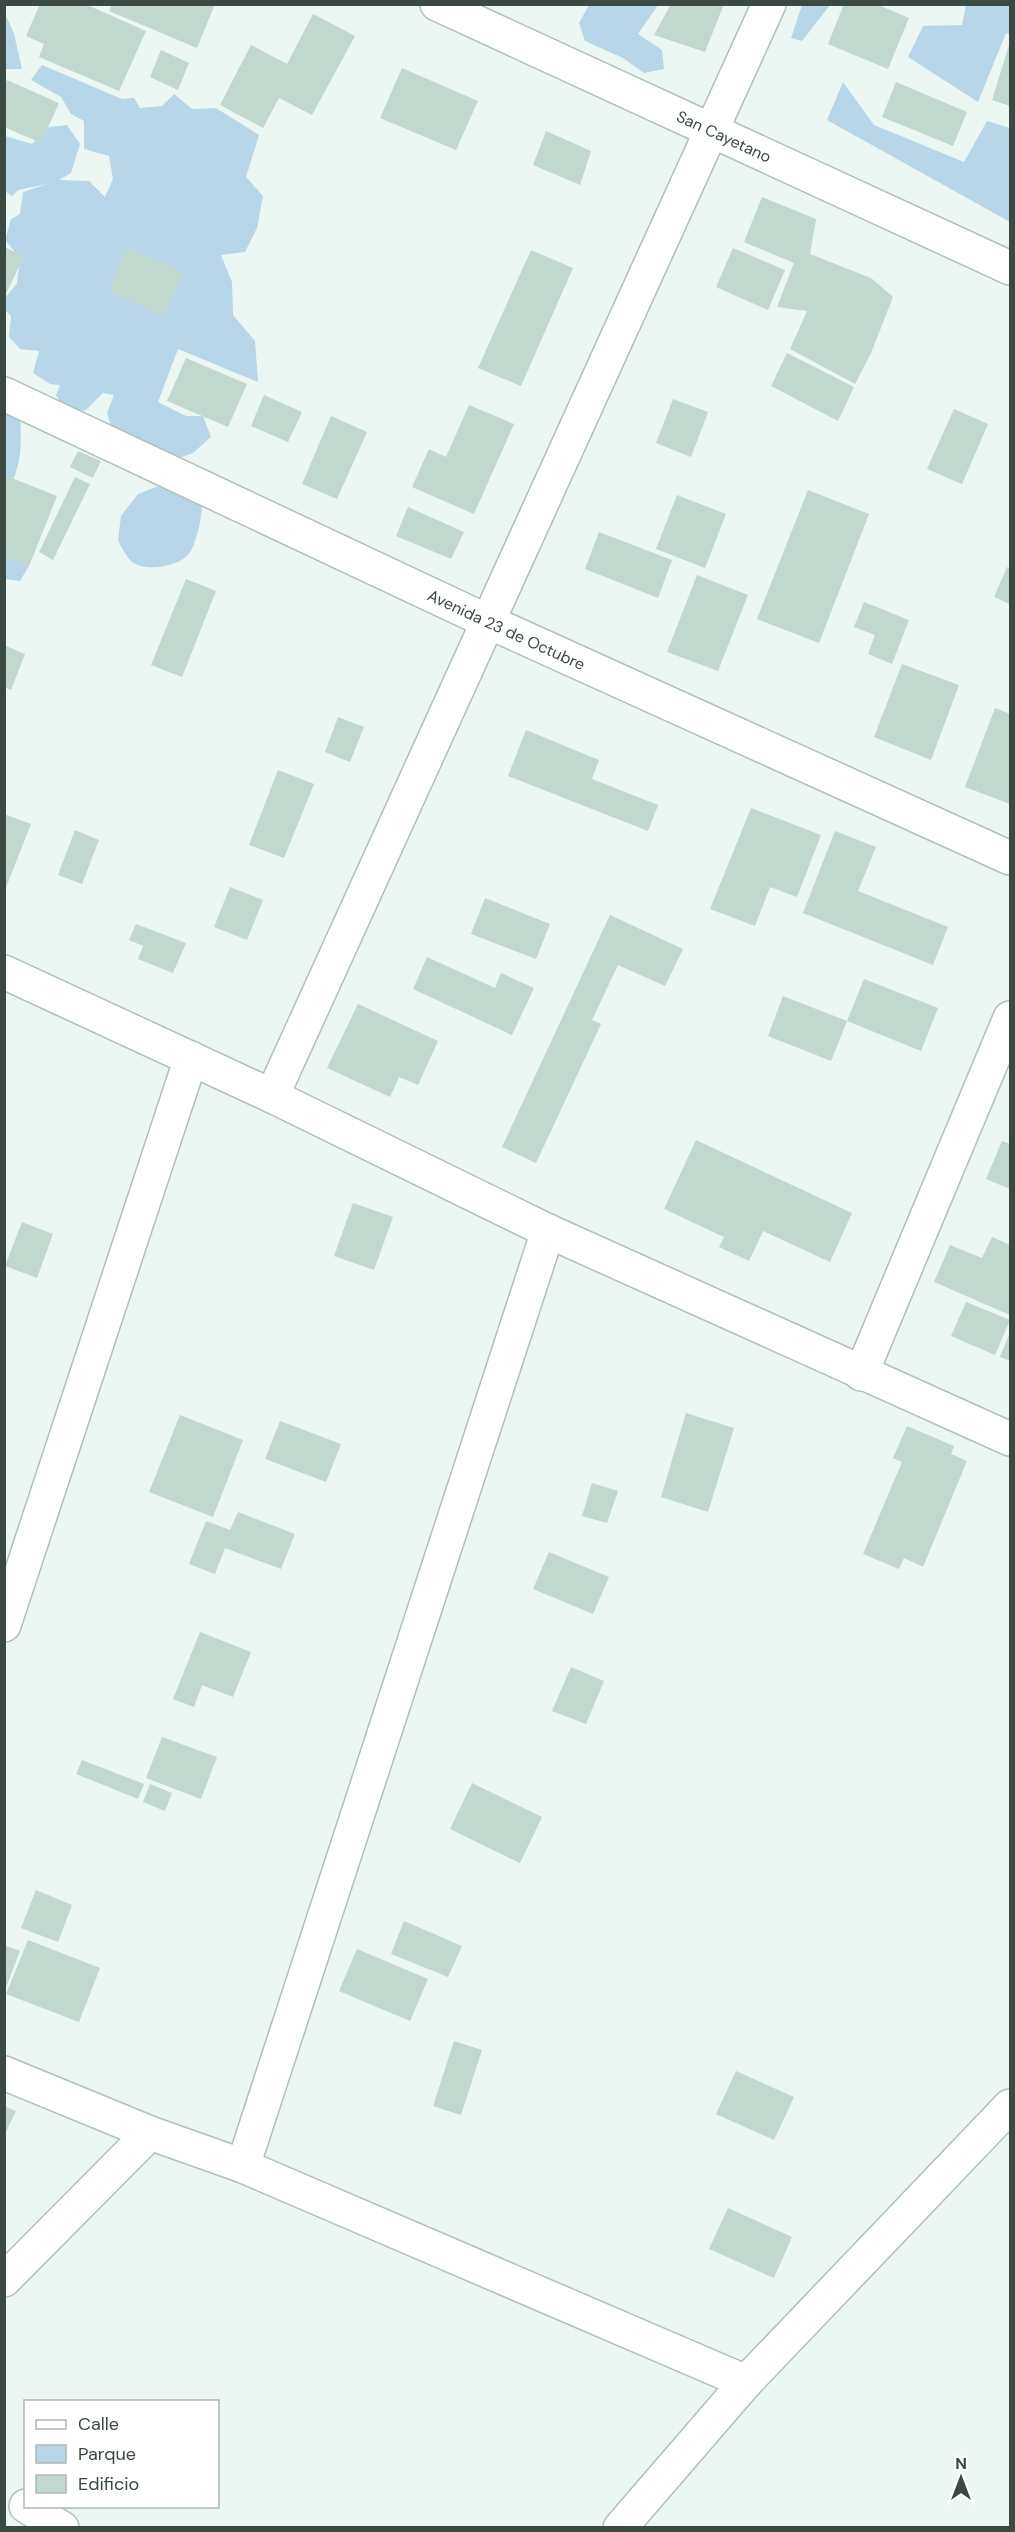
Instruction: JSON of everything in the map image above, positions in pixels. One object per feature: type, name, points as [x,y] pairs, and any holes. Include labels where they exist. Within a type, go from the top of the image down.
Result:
[{"type":"street","name":"San Cayetano","points":[[437,4],[1011,268]]},
{"type":"street","points":[[272,1096],[769,4]]},
{"type":"street","name":"Avenida 23 de Octubre","points":[[4,394],[489,622],[1011,858]]},
{"type":"street","points":[[4,972],[272,1096],[548,1231],[861,1374],[1011,1438]]},
{"type":"street","points":[[861,1374],[1011,1018]]},
{"type":"street","points":[[4,1625],[190,1058]]},
{"type":"street","points":[[243,2166],[548,1231]]},
{"type":"street","points":[[4,2073],[150,2133],[243,2166],[746,2382]]},
{"type":"street","points":[[620,2528],[746,2382],[1011,2106]]},
{"type":"street","points":[[4,2280],[150,2133]]},
{"type":"street","points":[[4,2494],[24,2505]]},
{"type":"street","points":[[29,2508],[62,2528]]},
{"type":"green space","points":[[589,5],[658,5],[638,34],[662,50],[664,69],[644,73],[623,58],[585,41],[579,23]]},
{"type":"green space","points":[[802,5],[830,5],[802,41],[791,38]]},
{"type":"green space","points":[[966,5],[1010,5],[1010,34],[1006,33],[978,102],[908,57],[923,26],[962,25]]},
{"type":"green space","points":[[5,13],[14,34],[22,69],[5,69]]},
{"type":"green space","points":[[42,65],[122,99],[134,98],[140,108],[162,106],[174,94],[192,109],[216,108],[259,135],[246,177],[263,196],[257,228],[245,252],[221,255],[232,282],[233,315],[255,341],[258,382],[178,349],[158,402],[186,416],[203,416],[211,437],[193,453],[172,461],[113,433],[107,413],[114,395],[103,393],[86,410],[66,413],[56,395],[60,385],[50,384],[33,373],[39,351],[20,349],[9,337],[11,316],[5,310],[5,298],[17,283],[20,258],[5,240],[11,219],[20,214],[23,192],[47,184],[18,190],[12,196],[5,191],[5,136],[32,144],[49,127],[67,125],[80,144],[71,173],[59,180],[89,181],[105,197],[113,179],[109,156],[84,149],[84,121],[71,114],[61,97],[31,80]]},
{"type":"green space","points":[[843,82],[874,125],[964,162],[987,121],[1010,128],[1010,222],[827,120]]},
{"type":"green space","points":[[5,410],[20,416],[21,440],[17,467],[5,498]]},
{"type":"green space","points":[[172,481],[202,501],[199,526],[191,551],[180,561],[171,564],[153,567],[137,565],[129,559],[118,541],[121,516],[138,494]]},
{"type":"green space","points":[[5,541],[29,566],[20,581],[5,579]]},
{"type":"building","points":[[40,4],[85,4],[146,31],[119,91],[39,57],[44,44],[26,36]]},
{"type":"building","points":[[112,4],[215,4],[197,48],[109,11]]},
{"type":"building","points":[[671,4],[724,4],[705,52],[654,35]]},
{"type":"building","points":[[844,4],[876,4],[909,18],[888,69],[828,44]]},
{"type":"building","points":[[313,14],[355,36],[312,115],[279,98],[263,128],[220,105],[251,45],[287,64]]},
{"type":"building","points":[[1010,42],[1010,106],[992,100]]},
{"type":"building","points":[[161,50],[189,63],[178,90],[150,77]]},
{"type":"building","points":[[402,68],[478,101],[456,150],[380,118]]},
{"type":"building","points":[[7,80],[59,103],[41,143],[4,127],[4,86]]},
{"type":"building","points":[[896,82],[967,112],[953,146],[882,117]]},
{"type":"building","points":[[546,131],[591,151],[580,185],[533,165]]},
{"type":"building","points":[[762,197],[816,219],[810,254],[871,278],[893,297],[871,353],[855,384],[790,349],[807,311],[777,307],[794,263],[744,242]]},
{"type":"building","points":[[4,247],[24,256],[4,298]]},
{"type":"building","points":[[127,248],[183,272],[164,316],[109,291]]},
{"type":"building","points":[[733,248],[785,270],[768,310],[716,287]]},
{"type":"building","points":[[531,250],[573,268],[521,386],[478,368]]},
{"type":"building","points":[[787,353],[854,387],[838,421],[771,386]]},
{"type":"building","points":[[186,358],[247,384],[228,427],[167,401]]},
{"type":"building","points":[[264,395],[302,412],[288,442],[251,426]]},
{"type":"building","points":[[673,399],[708,412],[691,457],[656,443]]},
{"type":"building","points":[[469,405],[514,424],[474,514],[412,487],[429,449],[446,457]]},
{"type":"building","points":[[954,409],[988,424],[962,484],[927,469]]},
{"type":"building","points":[[331,416],[367,432],[337,499],[302,484]]},
{"type":"building","points":[[78,451],[101,461],[93,478],[70,467]]},
{"type":"building","points":[[4,475],[57,496],[29,566],[4,556]]},
{"type":"building","points":[[75,477],[90,484],[53,560],[39,552]]},
{"type":"building","points":[[808,490],[869,514],[819,643],[757,619]]},
{"type":"building","points":[[677,495],[726,514],[705,568],[656,549]]},
{"type":"building","points":[[408,507],[464,532],[451,559],[396,536]]},
{"type":"building","points":[[599,532],[672,560],[658,598],[585,569]]},
{"type":"building","points":[[1007,567],[1010,569],[1010,604],[994,597]]},
{"type":"building","points":[[697,575],[748,595],[718,671],[667,652]]},
{"type":"building","points":[[186,579],[216,591],[182,677],[151,665]]},
{"type":"building","points":[[864,602],[909,620],[892,664],[868,654],[875,635],[854,627]]},
{"type":"building","points":[[4,645],[25,654],[11,690],[4,687]]},
{"type":"building","points":[[902,664],[959,685],[931,760],[874,737]]},
{"type":"building","points":[[995,708],[1010,714],[1010,804],[965,787]]},
{"type":"building","points":[[338,717],[364,727],[350,762],[325,752]]},
{"type":"building","points":[[526,730],[599,760],[592,779],[658,805],[648,831],[508,776]]},
{"type":"building","points":[[278,770],[314,784],[284,858],[249,845]]},
{"type":"building","points":[[751,808],[821,835],[797,897],[770,887],[755,926],[710,909]]},
{"type":"building","points":[[4,814],[31,824],[5,890],[4,890]]},
{"type":"building","points":[[75,830],[99,840],[82,884],[58,875]]},
{"type":"building","points":[[835,831],[876,847],[858,891],[948,927],[933,965],[803,913]]},
{"type":"building","points":[[230,887],[263,900],[247,940],[214,927]]},
{"type":"building","points":[[485,898],[550,924],[536,959],[471,934]]},
{"type":"building","points":[[610,915],[683,949],[665,986],[618,965],[592,1020],[601,1024],[536,1163],[502,1147]]},
{"type":"building","points":[[136,924],[186,943],[173,973],[138,959],[143,946],[129,940]]},
{"type":"building","points":[[427,957],[495,988],[501,973],[534,988],[512,1035],[413,989]]},
{"type":"building","points":[[864,979],[938,1008],[921,1051],[847,1021]]},
{"type":"building","points":[[783,996],[847,1021],[831,1061],[768,1036]]},
{"type":"building","points":[[358,1004],[438,1041],[418,1085],[399,1077],[390,1097],[327,1068]]},
{"type":"building","points":[[696,1140],[852,1213],[830,1262],[763,1231],[749,1261],[719,1247],[724,1237],[664,1209]]},
{"type":"building","points":[[1002,1141],[1010,1144],[1010,1189],[986,1179]]},
{"type":"building","points":[[353,1203],[393,1217],[374,1270],[334,1256]]},
{"type":"building","points":[[22,1222],[53,1234],[37,1278],[5,1266]]},
{"type":"building","points":[[992,1237],[1010,1245],[1010,1315],[934,1282],[950,1245],[982,1258]]},
{"type":"building","points":[[966,1302],[1010,1320],[995,1355],[951,1336]]},
{"type":"building","points":[[1010,1332],[1010,1361],[1000,1357]]},
{"type":"building","points":[[686,1413],[734,1428],[708,1512],[661,1497]]},
{"type":"building","points":[[180,1415],[243,1440],[213,1517],[149,1492]]},
{"type":"building","points":[[280,1421],[341,1444],[326,1482],[265,1459]]},
{"type":"building","points":[[907,1426],[954,1446],[951,1454],[967,1461],[923,1567],[904,1558],[899,1569],[863,1554],[902,1462],[893,1458]]},
{"type":"building","points":[[592,1483],[618,1491],[607,1523],[582,1516]]},
{"type":"building","points":[[238,1512],[295,1534],[281,1569],[225,1548],[215,1574],[189,1564],[206,1521],[230,1530]]},
{"type":"building","points":[[549,1552],[609,1577],[593,1614],[533,1589]]},
{"type":"building","points":[[200,1632],[251,1652],[233,1697],[202,1685],[194,1707],[173,1699]]},
{"type":"building","points":[[571,1667],[604,1681],[586,1724],[552,1711]]},
{"type":"building","points":[[162,1737],[217,1757],[201,1799],[146,1778]]},
{"type":"building","points":[[82,1760],[144,1784],[138,1799],[76,1774]]},
{"type":"building","points":[[472,1783],[542,1817],[520,1863],[450,1829]]},
{"type":"building","points":[[150,1784],[172,1793],[165,1811],[143,1802]]},
{"type":"building","points":[[36,1890],[72,1905],[58,1942],[21,1928]]},
{"type":"building","points":[[404,1921],[462,1946],[448,1977],[391,1954]]},
{"type":"building","points":[[28,1940],[100,1968],[79,2022],[6,1994]]},
{"type":"building","points":[[4,1945],[20,1951],[5,1990],[4,1990]]},
{"type":"building","points":[[357,1949],[428,1979],[410,2021],[339,1991]]},
{"type":"building","points":[[454,2041],[482,2050],[461,2115],[433,2106]]},
{"type":"building","points":[[736,2071],[794,2097],[774,2140],[716,2114]]},
{"type":"building","points":[[4,2106],[16,2111],[4,2136]]},
{"type":"building","points":[[728,2208],[792,2237],[774,2278],[709,2249]]}]
